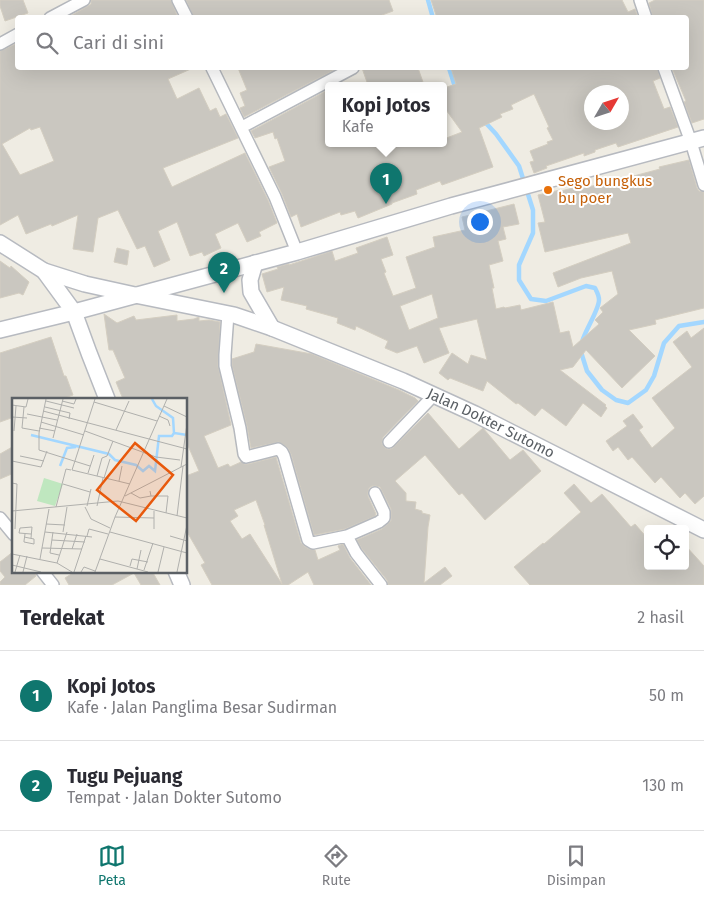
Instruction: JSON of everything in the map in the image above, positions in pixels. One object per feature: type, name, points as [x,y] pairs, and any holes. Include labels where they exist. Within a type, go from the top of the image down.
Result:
[{"type":"main road","points":[[0,330],[297,252],[451,206],[697,140]]},
{"type":"main road","points":[[0,243],[44,271],[74,312],[107,398]]},
{"type":"main road","points":[[255,263],[250,280],[251,292],[272,328]]},
{"type":"main road","name":"Jalan Dokter Sutomo","points":[[44,271],[85,284],[228,314],[272,328],[403,381],[475,414],[704,530]]},
{"type":"main road","points":[[176,572],[182,585]]},
{"type":"street","points":[[56,15],[84,0]]},
{"type":"street","points":[[178,0],[186,15]]},
{"type":"street","points":[[640,0],[645,15]]},
{"type":"street","points":[[0,44],[15,36]]},
{"type":"street","points":[[213,70],[276,197],[297,252]]},
{"type":"street","points":[[327,82],[349,70]]},
{"type":"street","points":[[665,70],[697,140],[704,185]]},
{"type":"street","points":[[242,127],[325,83]]},
{"type":"street","points":[[228,314],[225,366],[240,428],[244,454],[246,456],[278,449],[282,452],[308,540],[312,543],[347,536],[379,522],[384,518],[384,512],[375,493]]},
{"type":"street","points":[[389,442],[434,395]]},
{"type":"street","points":[[0,518],[12,533]]},
{"type":"street","points":[[347,536],[356,553],[381,585]]},
{"type":"street","points":[[43,572],[53,585]]},
{"type":"building","points":[[0,0],[23,0],[28,13],[15,15],[15,18],[5,21]]},
{"type":"building","points":[[91,0],[171,0],[177,15],[72,15],[91,4]]},
{"type":"building","points":[[186,0],[389,0],[393,11],[382,15],[193,15]]},
{"type":"building","points":[[431,0],[622,0],[628,12],[635,9],[637,15],[436,15]]},
{"type":"building","points":[[655,0],[704,0],[704,119],[692,123],[684,102],[686,101],[673,70],[689,70],[689,15],[652,15],[649,3]]},
{"type":"building","points":[[15,44],[15,70],[188,70],[168,79],[177,99],[199,88],[210,111],[216,108],[220,117],[226,114],[238,138],[163,168],[172,187],[245,153],[277,223],[259,232],[261,236],[247,242],[238,223],[215,234],[221,248],[204,256],[202,252],[190,256],[177,222],[158,231],[170,260],[154,267],[145,246],[137,249],[118,210],[98,218],[93,252],[73,249],[78,215],[26,234],[18,215],[0,225],[0,51]],"holes":[[[40,127],[54,161],[20,175],[2,144],[30,128],[31,130]]]},
{"type":"building","points":[[239,70],[334,70],[244,117],[240,108],[245,106],[240,93],[247,90]]},
{"type":"building","points":[[363,70],[419,70],[423,82],[367,82]]},
{"type":"building","points":[[452,70],[658,70],[660,78],[653,81],[664,109],[670,107],[678,127],[618,147],[616,143],[584,156],[584,153],[546,166],[547,168],[534,173],[530,162],[534,161],[530,151],[553,140],[534,94],[511,105],[513,109],[500,114],[502,117],[479,128],[493,167],[442,185],[440,181],[416,190],[417,194],[358,218],[355,211],[341,215],[340,212],[301,227],[297,214],[291,217],[269,167],[285,161],[277,138],[275,139],[273,132],[255,138],[251,131],[325,92],[325,147],[447,147],[447,138],[462,132],[447,111],[447,87],[456,84]]},
{"type":"building","points":[[689,160],[697,188],[699,191],[704,192],[704,308],[655,320],[656,324],[629,330],[655,356],[622,388],[586,350],[573,367],[560,370],[606,405],[607,408],[601,417],[583,403],[566,426],[542,408],[535,416],[487,381],[483,391],[450,378],[448,380],[439,373],[452,353],[468,364],[471,355],[487,360],[477,319],[439,328],[449,353],[424,363],[417,346],[397,353],[385,348],[388,341],[356,326],[355,330],[337,323],[338,318],[306,309],[307,306],[281,300],[284,287],[267,292],[262,274],[278,269],[277,267],[332,251],[335,261],[358,253],[356,248],[387,237],[393,255],[381,259],[393,296],[416,288],[406,257],[435,247],[433,237],[465,230],[462,217],[514,204],[519,224],[503,227],[506,239],[498,241],[503,261],[489,265],[496,309],[520,305],[521,310],[553,302],[560,333],[569,331],[573,347],[599,324],[595,320],[603,312],[600,308],[618,294],[612,271],[581,278],[558,287],[553,273],[631,243],[628,233],[545,252],[538,223],[545,222],[538,195],[611,182],[660,169],[659,167]],"holes":[[[432,294],[438,318],[409,330],[400,306]]]},
{"type":"building","points":[[117,248],[129,251],[127,265],[114,262]]},
{"type":"building","points":[[0,261],[10,268],[11,266],[29,282],[23,295],[19,293],[0,298]]},
{"type":"building","points":[[104,314],[117,323],[134,316],[136,320],[177,315],[177,321],[199,317],[199,321],[220,322],[218,366],[231,425],[204,436],[218,468],[228,464],[230,467],[241,462],[248,464],[276,457],[301,543],[309,549],[315,550],[318,560],[340,550],[338,546],[343,544],[350,558],[371,585],[314,585],[308,572],[288,585],[212,585],[201,565],[205,563],[188,533],[188,475],[199,471],[188,446],[188,398],[123,398],[116,382],[125,378],[113,350],[109,350]],"holes":[[[256,500],[282,584],[250,534],[242,539],[230,521],[238,516],[234,510]]]},
{"type":"building","points":[[704,328],[704,496],[695,504],[685,493],[680,498],[661,477],[655,483],[632,457],[628,460],[618,447],[613,451],[606,441],[627,426],[623,421],[633,414],[643,427],[639,430],[652,448],[675,428],[652,398],[692,367],[673,342],[687,331],[691,338]]},
{"type":"building","points":[[51,337],[64,376],[66,376],[73,395],[65,398],[12,398],[12,418],[0,422],[0,353]]},
{"type":"building","points":[[256,344],[312,354],[415,398],[418,401],[383,437],[382,444],[387,449],[394,447],[428,413],[459,449],[483,428],[510,460],[523,450],[541,471],[485,520],[462,493],[459,495],[425,455],[395,481],[406,493],[406,501],[416,502],[415,509],[430,515],[424,583],[445,567],[452,576],[440,585],[388,585],[387,580],[357,540],[382,529],[391,521],[391,509],[380,487],[372,486],[368,492],[376,514],[375,516],[345,529],[314,535],[288,448],[279,442],[251,448],[232,359],[254,352]]},
{"type":"building","points":[[12,447],[12,474],[0,479],[0,454]]},
{"type":"building","points":[[574,484],[591,503],[602,494],[631,527],[635,524],[644,534],[644,570],[689,570],[689,549],[704,566],[704,585],[530,585],[514,567],[581,512],[564,493]]},
{"type":"building","points":[[12,553],[12,572],[35,572],[36,576],[25,585],[0,585],[0,582],[5,577],[0,571],[0,562]]},
{"type":"building","points":[[74,572],[153,572],[160,585],[141,585],[134,573],[112,585],[69,585],[65,578]]},
{"type":"waterway","points":[[428,0],[432,15]]},
{"type":"waterway","points":[[450,70],[456,90]]},
{"type":"waterway","points":[[484,121],[519,166],[533,210],[533,233],[519,265],[519,280],[531,299],[546,301],[586,286],[595,288],[597,292],[598,304],[582,342]]},
{"type":"waterway","points":[[581,352],[587,371],[602,390],[616,400],[628,403],[646,390],[654,376],[664,343],[679,326],[704,322]]},
{"type":"place","name":"Sego bungkus bu poer","points":[[548,190]]},
{"type":"place","name":"Kopi Jotos","points":[[386,204]]},
{"type":"place","name":"Tugu Pejuang","points":[[224,293]]}]
